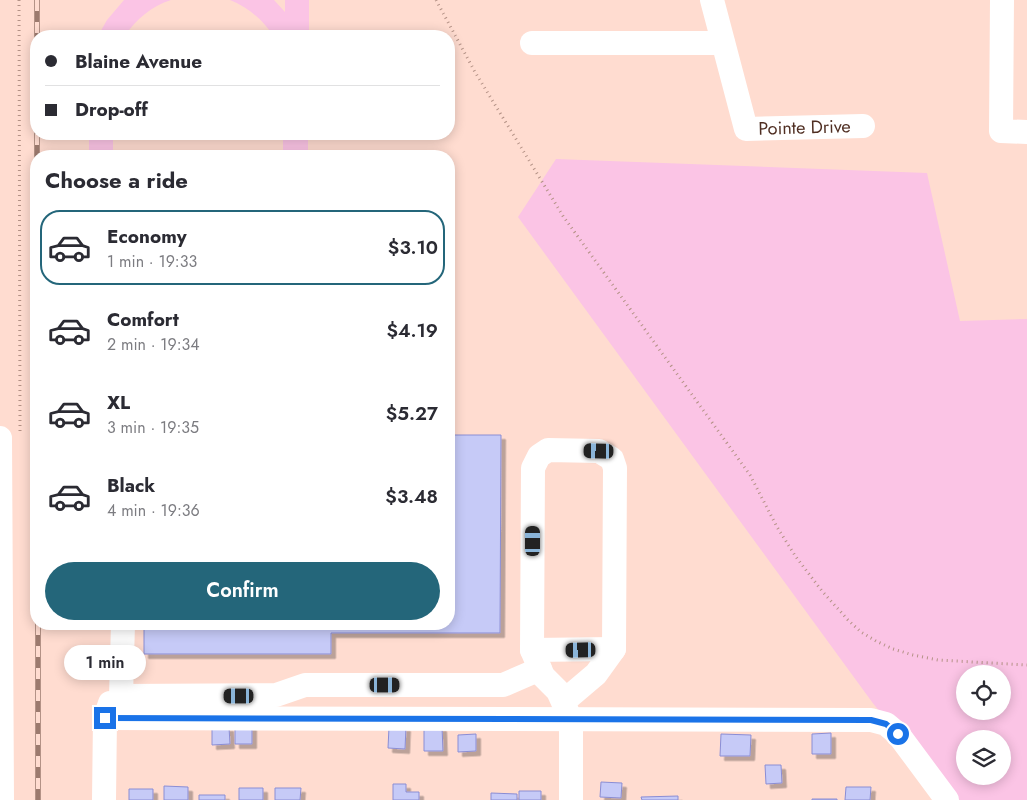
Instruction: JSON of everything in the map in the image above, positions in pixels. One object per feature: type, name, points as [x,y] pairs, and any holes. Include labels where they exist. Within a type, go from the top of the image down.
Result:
[{"type":"street","name":"Pointe Drive","points":[[712,0],[746,129],[863,126]]},
{"type":"street","points":[[1002,0],[1001,131],[1027,132]]},
{"type":"street","points":[[532,43],[723,43]]},
{"type":"street","points":[[2,800],[10,436]]},
{"type":"street","points":[[567,711],[614,649],[615,468],[612,459],[599,451],[548,450],[539,456],[533,468],[536,660],[543,676],[558,691],[567,711],[571,800]]},
{"type":"street","points":[[121,696],[123,630]]},
{"type":"street","points":[[104,800],[105,718],[110,703],[121,696],[276,695],[306,685],[504,685],[536,660],[614,649]]},
{"type":"street","points":[[105,718],[567,711],[871,720],[886,724],[898,734],[947,800]]},
{"type":"path","points":[[10,436],[19,0]]},
{"type":"path","points":[[436,0],[452,30]]},
{"type":"path","points":[[455,35],[475,72],[563,216],[750,475],[791,550],[822,591],[848,620],[861,632],[876,641],[913,656],[938,660],[1027,665]]},
{"type":"shaded area","points":[[124,0],[171,0],[145,14],[130,30],[101,30],[107,20]]},
{"type":"shaded area","points":[[230,0],[274,0],[285,12],[285,0],[309,0],[309,30],[269,30],[243,6]]},
{"type":"shaded area","points":[[89,140],[113,140],[113,150],[89,150]]},
{"type":"shaded area","points":[[283,140],[308,140],[308,150],[283,150]]},
{"type":"shaded area","points":[[556,159],[927,173],[960,321],[1027,319],[1027,800],[950,800],[872,702],[518,217]]},
{"type":"building","points":[[455,435],[501,435],[500,633],[331,633],[331,654],[144,654],[144,630],[455,630]]},
{"type":"building","points":[[235,726],[252,726],[252,744],[235,744]]},
{"type":"building","points":[[212,727],[229,727],[230,744],[212,745]]},
{"type":"building","points":[[389,727],[406,727],[405,749],[388,748]]},
{"type":"building","points":[[424,727],[442,727],[443,751],[424,751]]},
{"type":"building","points":[[831,733],[831,754],[812,754],[812,734]]},
{"type":"building","points":[[476,734],[476,751],[458,752],[458,735]]},
{"type":"building","points":[[721,734],[751,735],[750,756],[720,756]]},
{"type":"building","points":[[765,765],[781,765],[782,783],[766,784]]},
{"type":"building","points":[[601,782],[622,783],[621,798],[600,797]]},
{"type":"building","points":[[393,784],[406,784],[406,792],[419,792],[419,800],[393,800]]},
{"type":"building","points":[[164,786],[188,787],[188,800],[164,800]]},
{"type":"building","points":[[846,787],[871,787],[870,800],[845,800]]},
{"type":"building","points":[[239,788],[263,788],[263,800],[239,800]]},
{"type":"building","points":[[275,788],[301,788],[300,800],[275,800]]},
{"type":"building","points":[[129,789],[153,789],[153,800],[129,800]]},
{"type":"building","points":[[519,791],[541,791],[541,800],[519,800]]},
{"type":"building","points":[[491,793],[517,794],[517,800],[491,800]]},
{"type":"building","points":[[199,795],[225,795],[225,800],[199,800]]},
{"type":"building","points":[[678,796],[678,800],[642,800],[641,797]]},
{"type":"building","points":[[837,799],[837,800],[812,800]]},
{"type":"railway","points":[[37,0],[37,30]]},
{"type":"railway","points":[[37,140],[37,150]]},
{"type":"railway","points":[[38,630],[38,800]]},
{"type":"route","points":[[105,718],[871,720],[886,724],[898,734]]}]
